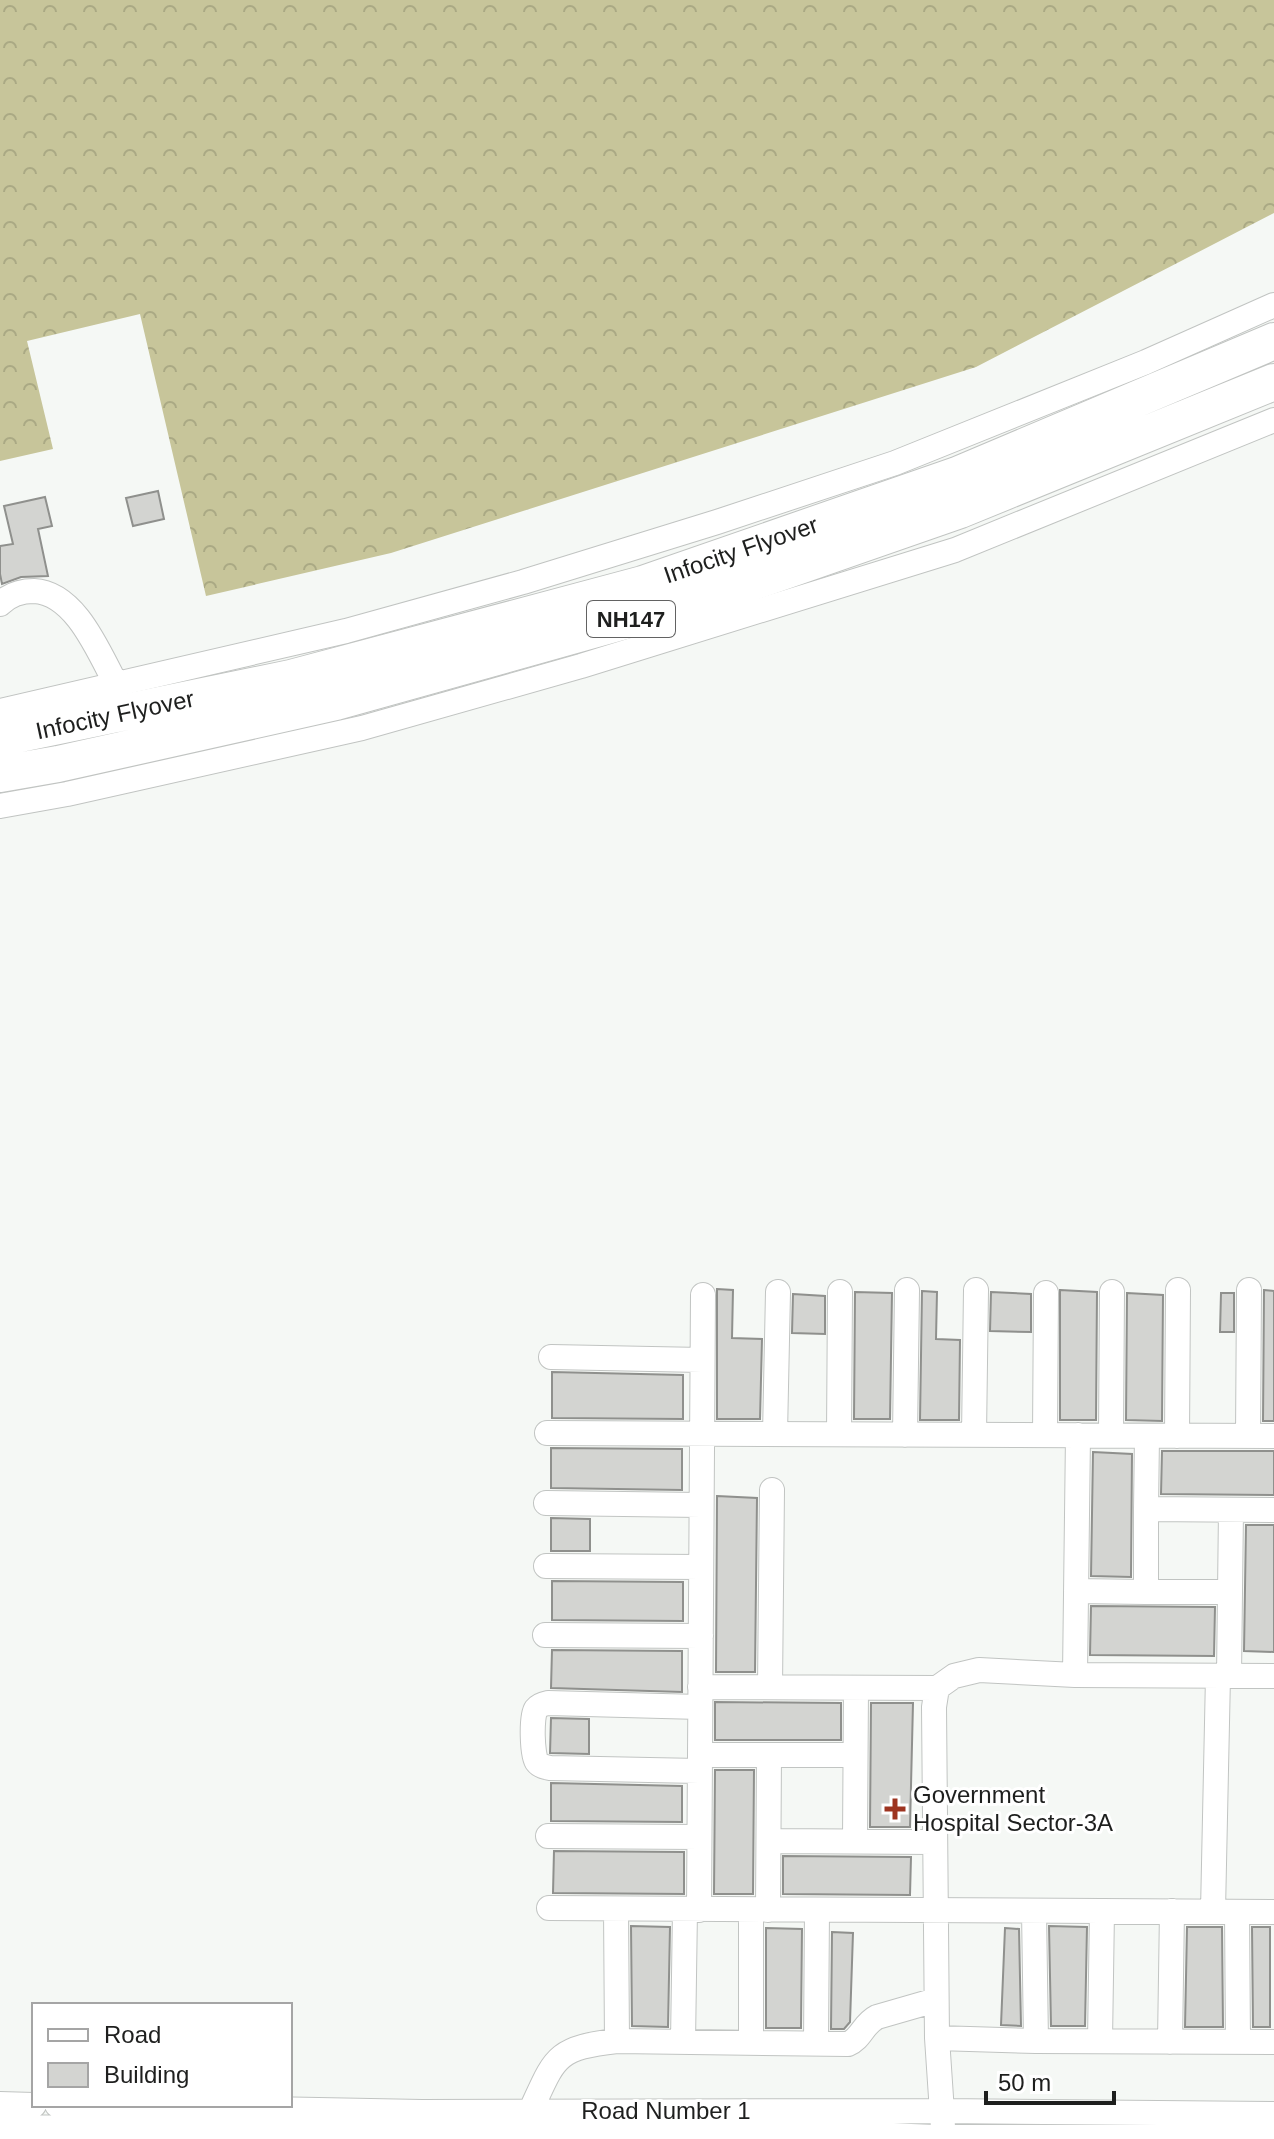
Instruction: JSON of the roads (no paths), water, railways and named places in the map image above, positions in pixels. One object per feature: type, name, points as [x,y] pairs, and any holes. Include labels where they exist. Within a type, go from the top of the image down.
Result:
[{"type":"highway","name":"Infocity Flyover","points":[[0,738],[291,678],[643,584],[957,475],[1274,341]]},
{"type":"highway","name":"Infocity Flyover","points":[[0,774],[336,702],[707,598],[960,510],[1258,389]]},
{"type":"street","points":[[0,711],[346,631],[523,582],[762,507],[895,463],[1146,362],[1274,305]]},
{"type":"street","points":[[0,806],[362,728],[581,666],[955,550],[1274,420]]},
{"type":"street","points":[[0,604],[7,597],[24,591],[52,595],[65,604],[78,617],[117,686]]},
{"type":"street","points":[[905,1435],[907,1290]]},
{"type":"street","points":[[974,1435],[976,1290]]},
{"type":"street","points":[[1177,1436],[1178,1290]]},
{"type":"street","points":[[1248,1436],[1249,1290]]},
{"type":"street","points":[[775,1434],[778,1292]]},
{"type":"street","points":[[839,1434],[840,1292]]},
{"type":"street","points":[[1111,1435],[1112,1292]]},
{"type":"street","points":[[1045,1435],[1046,1293]]},
{"type":"street","points":[[683,2042],[699,1837],[703,1295]]},
{"type":"street","points":[[551,1357],[702,1360]]},
{"type":"street","points":[[547,1433],[1274,1436]]},
{"type":"street","points":[[1075,1675],[1078,1435]]},
{"type":"street","points":[[1146,1592],[1147,1436]]},
{"type":"street","points":[[770,1687],[772,1490]]},
{"type":"street","points":[[546,1503],[701,1505]]},
{"type":"street","points":[[1146,1509],[1274,1510]]},
{"type":"street","points":[[1231,1510],[1230,1592],[1224,1676],[1225,1912],[1238,2042]]},
{"type":"street","points":[[546,1566],[701,1567]]},
{"type":"street","points":[[1076,1591],[1230,1592]]},
{"type":"street","points":[[545,1635],[701,1636]]},
{"type":"street","points":[[855,1755],[769,1755],[700,1763],[550,1768],[536,1760],[533,1718],[538,1706],[548,1703],[700,1697],[770,1687],[937,1688],[954,1676],[979,1670],[1075,1675],[1274,1676]]},
{"type":"street","points":[[855,1841],[856,1688]]},
{"type":"street","points":[[937,1688],[934,1707],[936,2000],[943,2138]]},
{"type":"street","points":[[751,2042],[759,1910],[769,1841],[769,1755]]},
{"type":"street","points":[[548,1836],[699,1837]]},
{"type":"street","points":[[769,1841],[934,1842]]},
{"type":"street","points":[[549,1908],[1274,1912]]},
{"type":"street","points":[[616,1909],[617,2041]]},
{"type":"street","points":[[816,2043],[817,1910]]},
{"type":"street","points":[[1034,1911],[1036,2041]]},
{"type":"street","points":[[1100,2041],[1102,1911]]},
{"type":"street","points":[[1170,2042],[1172,1911]]},
{"type":"street","points":[[530,2112],[551,2067],[572,2050],[589,2044],[617,2041],[853,2042],[870,2020],[936,2000]]},
{"type":"street","points":[[937,2038],[1274,2042]]},
{"type":"street","points":[[0,2104],[32,2105]]},
{"type":"street","name":"Road Number 1","points":[[161,2107],[422,2112],[1274,2114]]},
{"type":"street","name":"Road Number 1","points":[[0,2127],[943,2138],[1274,2137]]},
{"type":"place","name":"Government Hospital Sector-3A","points":[[895,1809]]}]
